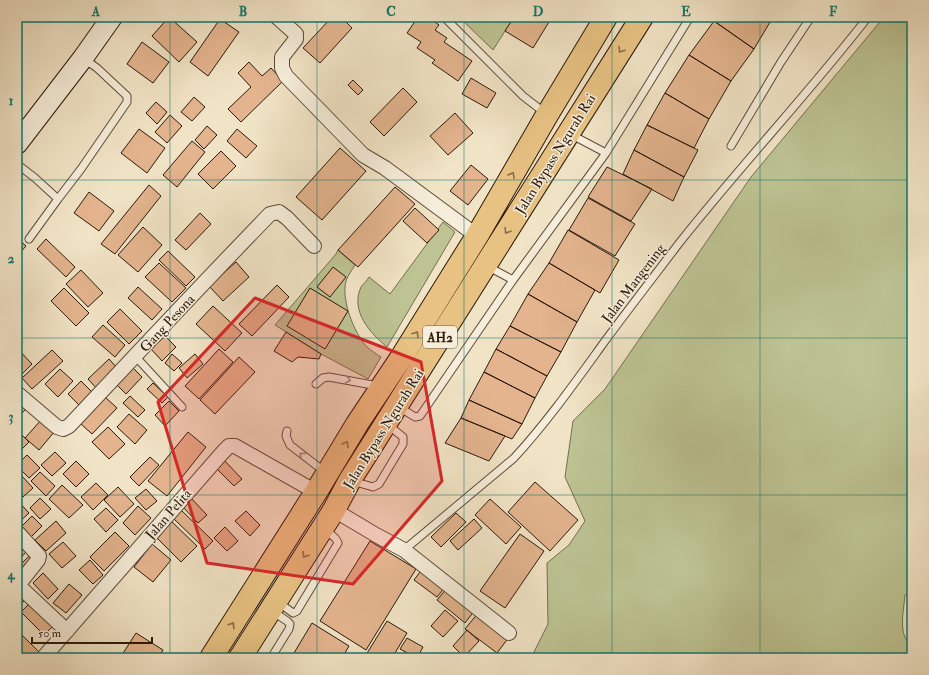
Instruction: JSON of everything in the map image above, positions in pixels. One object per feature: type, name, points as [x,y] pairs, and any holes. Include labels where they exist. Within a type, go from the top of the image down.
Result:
[{"type":"highway","name":"Jalan Bypass Ngurah Rai","points":[[211,658],[477,236],[547,114],[606,17]]},
{"type":"highway","name":"Jalan Bypass Ngurah Rai","points":[[240,658],[334,510],[350,480],[642,17]]},
{"type":"main road","points":[[17,144],[83,58],[112,17]]},
{"type":"street","points":[[277,17],[296,34],[296,39],[282,57],[282,68],[286,76],[363,155],[385,168],[477,236]]},
{"type":"street","name":"Gang Pesona","points":[[17,393],[57,426],[63,429],[69,426],[136,357],[208,278],[270,214],[279,212],[287,218],[314,246]]},
{"type":"street","name":"Jalan Pelita","points":[[44,658],[229,446],[235,446],[316,492]]},
{"type":"street","points":[[334,510],[404,550],[508,633]]},
{"type":"street","points":[[17,532],[39,556],[38,560],[19,584],[20,587],[67,631]]},
{"type":"lane","points":[[444,17],[523,96],[547,114]]},
{"type":"lane","points":[[397,406],[414,417],[420,416],[513,280],[606,153],[690,17]]},
{"type":"lane","points":[[731,146],[781,62],[811,17]]},
{"type":"lane","name":"Jalan Mangening","points":[[404,550],[514,458],[530,440],[559,405],[634,302],[686,236],[770,133],[834,60],[868,17]]},
{"type":"lane","points":[[29,239],[81,170],[128,99],[127,96],[97,68],[83,58]]},
{"type":"lane","points":[[568,134],[606,153]]},
{"type":"lane","points":[[17,164],[58,199]]},
{"type":"lane","points":[[485,266],[513,280]]},
{"type":"lane","points":[[136,357],[182,407]]},
{"type":"lane","points":[[316,384],[323,378],[328,377],[382,387]]},
{"type":"lane","points":[[287,431],[286,436],[290,445],[327,473]]},
{"type":"lane","points":[[271,658],[289,629],[290,624],[273,606]]},
{"type":"highlighted area","points":[[255,298],[421,362],[442,481],[353,584],[207,563],[158,402]]},
{"type":"green space","points":[[459,17],[514,17],[493,50]]},
{"type":"green space","points":[[884,17],[912,17],[912,592],[905,595],[902,622],[904,636],[912,645],[912,658],[531,658],[548,624],[547,563],[569,545],[585,521],[565,477],[573,421],[605,389],[751,177]]},
{"type":"green space","points":[[443,222],[455,232],[387,347],[368,328],[360,313],[358,296],[361,287],[369,277],[390,294]]},
{"type":"green space","points":[[338,250],[355,265],[346,281],[345,289],[347,306],[353,324],[361,340],[366,346],[381,357],[368,379],[321,354],[275,325]]},
{"type":"building","points":[[169,17],[197,42],[179,62],[152,36]]},
{"type":"building","points":[[332,17],[341,17],[352,28],[320,63],[303,48]]},
{"type":"building","points":[[418,17],[428,17],[439,25],[435,30],[447,38],[444,42],[472,61],[458,81],[432,63],[435,60],[417,48],[421,42],[407,33]]},
{"type":"building","points":[[514,17],[552,17],[533,48],[505,31]]},
{"type":"building","points":[[716,17],[773,17],[754,49],[714,21]]},
{"type":"building","points":[[220,19],[239,32],[208,76],[190,62]]},
{"type":"building","points":[[714,21],[754,49],[731,81],[689,55]]},
{"type":"building","points":[[142,42],[169,62],[153,83],[127,64]]},
{"type":"building","points":[[689,55],[731,81],[709,119],[665,93]]},
{"type":"building","points":[[249,62],[262,76],[271,68],[283,81],[241,122],[228,109],[251,87],[238,73]]},
{"type":"building","points":[[471,78],[496,93],[487,108],[462,94]]},
{"type":"building","points":[[353,80],[363,90],[358,95],[348,85]]},
{"type":"building","points":[[403,88],[417,102],[384,136],[370,122]]},
{"type":"building","points":[[665,93],[709,119],[694,148],[647,125]]},
{"type":"building","points":[[194,97],[205,107],[192,121],[181,112]]},
{"type":"building","points":[[156,102],[167,112],[157,124],[146,113]]},
{"type":"building","points":[[455,113],[473,133],[448,155],[430,136]]},
{"type":"building","points":[[170,115],[182,126],[167,143],[155,132]]},
{"type":"building","points":[[647,125],[698,150],[684,177],[634,150]]},
{"type":"building","points":[[207,126],[217,135],[204,149],[195,140]]},
{"type":"building","points":[[139,129],[165,148],[147,173],[121,153]]},
{"type":"building","points":[[237,129],[257,146],[246,158],[227,141]]},
{"type":"building","points":[[192,141],[205,152],[177,187],[163,175]]},
{"type":"building","points":[[340,148],[366,171],[322,220],[296,197]]},
{"type":"building","points":[[634,150],[684,177],[673,201],[623,174]]},
{"type":"building","points":[[221,151],[236,166],[213,189],[198,174]]},
{"type":"building","points":[[471,165],[488,179],[468,205],[450,191]]},
{"type":"building","points":[[607,167],[652,189],[631,221],[588,197]]},
{"type":"building","points":[[149,185],[161,196],[115,254],[101,244]]},
{"type":"building","points":[[395,187],[415,204],[358,267],[338,250]]},
{"type":"building","points":[[89,192],[114,211],[99,231],[74,213]]},
{"type":"building","points":[[588,198],[635,224],[615,256],[569,230]]},
{"type":"building","points":[[415,208],[439,230],[427,243],[403,221]]},
{"type":"building","points":[[200,213],[211,224],[186,250],[175,240]]},
{"type":"building","points":[[143,227],[162,245],[138,272],[118,255]]},
{"type":"building","points":[[568,230],[619,260],[600,293],[549,263]]},
{"type":"building","points":[[17,238],[26,246],[17,256]]},
{"type":"building","points":[[46,239],[75,267],[66,277],[37,249]]},
{"type":"building","points":[[168,251],[195,277],[186,286],[159,260]]},
{"type":"building","points":[[236,262],[249,277],[223,301],[209,286]]},
{"type":"building","points":[[159,263],[186,288],[172,302],[145,277]]},
{"type":"building","points":[[549,263],[595,290],[577,322],[528,294]]},
{"type":"building","points":[[333,267],[346,277],[330,297],[317,287]]},
{"type":"building","points":[[81,270],[103,293],[88,307],[66,284]]},
{"type":"building","points":[[277,285],[289,297],[252,336],[239,324]]},
{"type":"building","points":[[138,287],[162,309],[152,320],[128,298]]},
{"type":"building","points":[[64,288],[89,313],[76,326],[51,301]]},
{"type":"building","points":[[310,288],[348,311],[325,349],[287,326]]},
{"type":"building","points":[[528,294],[577,322],[561,352],[510,326]]},
{"type":"building","points":[[213,306],[242,333],[225,351],[196,324]]},
{"type":"building","points":[[120,309],[142,331],[129,344],[107,322]]},
{"type":"building","points":[[103,325],[125,345],[115,357],[92,337]]},
{"type":"building","points":[[510,326],[561,352],[547,376],[496,349]]},
{"type":"building","points":[[286,332],[321,354],[319,359],[298,357],[292,362],[274,351]]},
{"type":"building","points":[[165,336],[176,347],[162,361],[151,349]]},
{"type":"building","points":[[17,348],[32,364],[19,377],[17,375]]},
{"type":"building","points":[[219,349],[233,362],[199,399],[185,386]]},
{"type":"building","points":[[496,349],[547,376],[535,398],[484,372]]},
{"type":"building","points":[[52,350],[63,361],[32,389],[22,378]]},
{"type":"building","points":[[172,354],[182,363],[174,371],[165,363]]},
{"type":"building","points":[[195,354],[203,364],[187,378],[179,368]]},
{"type":"building","points":[[239,357],[255,372],[215,414],[200,400]]},
{"type":"building","points":[[109,359],[119,370],[98,390],[88,379]]},
{"type":"building","points":[[133,368],[142,377],[126,394],[117,385]]},
{"type":"building","points":[[60,369],[73,381],[58,397],[45,384]]},
{"type":"building","points":[[484,372],[535,398],[522,424],[469,400]]},
{"type":"building","points":[[81,381],[93,393],[80,406],[68,394]]},
{"type":"building","points":[[153,383],[168,397],[162,403],[147,389]]},
{"type":"building","points":[[130,396],[145,410],[138,417],[123,403]]},
{"type":"building","points":[[105,397],[117,408],[92,434],[80,423]]},
{"type":"building","points":[[469,400],[522,424],[512,439],[461,418]]},
{"type":"building","points":[[17,401],[26,409],[17,418]]},
{"type":"building","points":[[169,401],[179,411],[165,426],[155,415]]},
{"type":"building","points":[[129,414],[147,430],[135,444],[117,427]]},
{"type":"building","points":[[461,418],[505,436],[489,461],[445,443]]},
{"type":"building","points":[[42,419],[55,431],[39,450],[25,438]]},
{"type":"building","points":[[108,427],[125,444],[109,459],[92,442]]},
{"type":"building","points":[[17,430],[29,442],[17,454]]},
{"type":"building","points":[[188,432],[206,447],[167,496],[148,481]]},
{"type":"building","points":[[55,452],[66,463],[52,476],[41,465]]},
{"type":"building","points":[[27,455],[40,468],[29,478],[17,466]]},
{"type":"building","points":[[150,457],[159,465],[139,486],[130,477]]},
{"type":"building","points":[[222,458],[242,479],[234,486],[214,466]]},
{"type":"building","points":[[76,461],[89,474],[76,487],[63,474]]},
{"type":"building","points":[[40,472],[55,486],[46,496],[31,481]]},
{"type":"building","points":[[20,474],[33,488],[23,497],[17,490],[17,476]]},
{"type":"building","points":[[535,482],[578,520],[550,551],[508,512]]},
{"type":"building","points":[[96,483],[108,495],[93,510],[81,497]]},
{"type":"building","points":[[62,485],[83,505],[69,518],[49,499]]},
{"type":"building","points":[[118,487],[134,504],[120,517],[104,500]]},
{"type":"building","points":[[146,489],[157,501],[146,510],[135,498]]},
{"type":"building","points":[[189,496],[207,515],[198,523],[181,505]]},
{"type":"building","points":[[40,498],[51,509],[40,519],[30,508]]},
{"type":"building","points":[[490,499],[521,527],[506,544],[475,515]]},
{"type":"building","points":[[17,500],[29,513],[18,523],[17,521]]},
{"type":"building","points":[[138,506],[151,518],[135,535],[123,523]]},
{"type":"building","points":[[106,508],[118,520],[106,532],[94,519]]},
{"type":"building","points":[[180,509],[213,541],[205,549],[172,517]]},
{"type":"building","points":[[246,511],[260,525],[250,536],[235,521]]},
{"type":"building","points":[[456,513],[466,522],[441,547],[431,537]]},
{"type":"building","points":[[32,516],[42,526],[31,537],[21,527]]},
{"type":"building","points":[[474,519],[482,528],[458,550],[450,541]]},
{"type":"building","points":[[170,520],[197,546],[181,562],[155,536]]},
{"type":"building","points":[[56,521],[66,533],[46,551],[35,540]]},
{"type":"building","points":[[225,527],[238,541],[227,551],[214,538]]},
{"type":"building","points":[[115,532],[129,546],[104,571],[90,557]]},
{"type":"building","points":[[520,534],[544,551],[505,608],[480,591]]},
{"type":"building","points":[[370,541],[416,569],[366,650],[320,621]]},
{"type":"building","points":[[63,542],[76,556],[62,568],[49,554]]},
{"type":"building","points":[[17,544],[26,552],[17,562]]},
{"type":"building","points":[[152,544],[171,560],[153,582],[134,567]]},
{"type":"building","points":[[29,556],[36,563],[23,576],[17,571],[17,568]]},
{"type":"building","points":[[90,560],[103,575],[93,584],[79,570]]},
{"type":"building","points":[[423,568],[446,586],[437,597],[414,580]]},
{"type":"building","points":[[43,573],[58,589],[48,599],[33,583]]},
{"type":"building","points":[[69,584],[82,595],[66,613],[53,603]]},
{"type":"building","points":[[447,588],[475,610],[465,623],[437,600]]},
{"type":"building","points":[[17,593],[28,597],[17,608]]},
{"type":"building","points":[[32,601],[55,624],[44,635],[21,612]]},
{"type":"building","points":[[445,610],[458,621],[443,637],[431,626]]},
{"type":"building","points":[[478,613],[509,637],[497,653],[465,629]]},
{"type":"building","points":[[387,621],[407,633],[392,658],[364,658]]},
{"type":"building","points":[[312,623],[349,646],[342,658],[291,658]]},
{"type":"building","points":[[17,630],[40,653],[35,658],[17,658]]},
{"type":"building","points":[[467,630],[479,641],[464,657],[453,646]]},
{"type":"building","points":[[136,633],[163,650],[158,658],[120,658]]},
{"type":"building","points":[[407,638],[423,647],[417,658],[400,649]]},
{"type":"building","points":[[75,653],[82,658],[72,658]]}]
